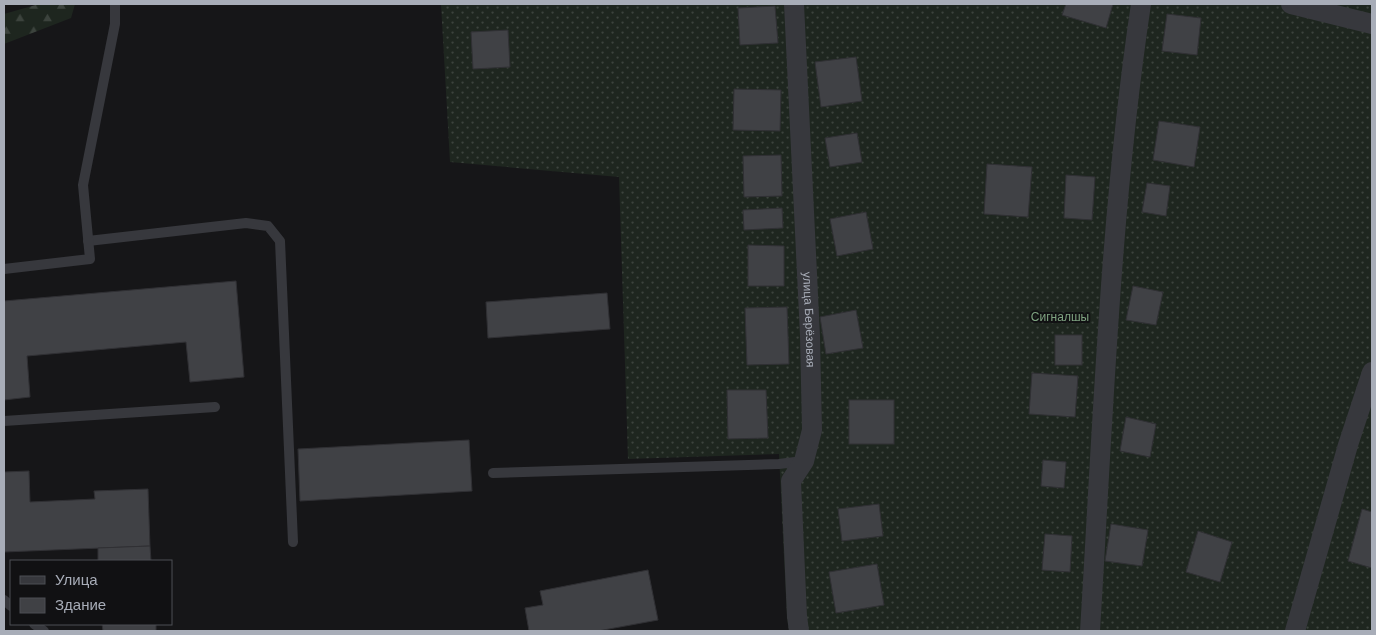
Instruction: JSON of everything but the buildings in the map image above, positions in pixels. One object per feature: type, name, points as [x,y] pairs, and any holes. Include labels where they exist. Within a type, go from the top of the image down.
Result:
[{"type":"street","name":"улица Берёзовая","points":[[794,4],[810,336],[812,430],[804,461],[791,481],[796,616],[799,631]]},
{"type":"street","points":[[1090,631],[1113,264],[1131,74],[1142,4]]},
{"type":"street","points":[[1291,4],[1372,24]]},
{"type":"street","points":[[1295,631],[1348,445],[1372,372]]},
{"type":"lane","points":[[4,269],[90,259],[83,185],[115,24],[116,4]]},
{"type":"lane","points":[[88,242],[246,223],[268,226],[280,241],[293,542]]},
{"type":"lane","points":[[4,421],[215,407]]},
{"type":"lane","points":[[493,473],[779,464],[804,461]]},
{"type":"green space","points":[[39,4],[75,4],[71,18],[4,44],[4,14]]},
{"type":"green space","name":"Сигналшы","points":[[441,4],[1372,4],[1372,631],[789,631],[779,454],[628,459],[619,177],[450,162]]}]
